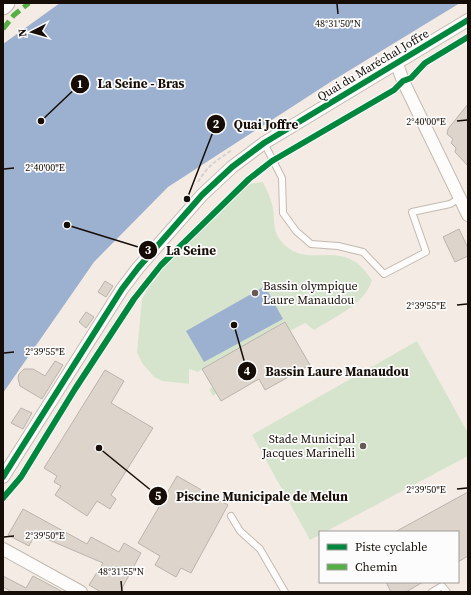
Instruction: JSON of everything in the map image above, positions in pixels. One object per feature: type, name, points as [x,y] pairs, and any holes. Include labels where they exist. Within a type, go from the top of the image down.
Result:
[{"type":"main road","points":[[3,6],[6,3]]},
{"type":"street","name":"Quai du Maréchal Joffre","points":[[3,477],[122,289],[138,268],[202,195],[232,167],[264,143],[468,20]]},
{"type":"street","points":[[397,64],[403,81],[468,215]]},
{"type":"street","points":[[3,548],[81,592]]},
{"type":"lane","points":[[264,143],[282,178],[284,213],[296,231],[311,244],[338,246],[363,252],[384,274],[426,252],[412,212],[450,204],[460,198]]},
{"type":"lane","points":[[231,516],[240,531],[260,549],[285,592]]},
{"type":"lane","points":[[432,592],[442,586],[447,592]]},
{"type":"green space","name":"Bassin olympique Laure Manaudou","points":[[263,182],[274,212],[274,225],[276,233],[281,241],[297,253],[306,255],[341,256],[354,261],[372,280],[368,289],[363,297],[348,310],[314,330],[305,323],[290,331],[303,353],[221,401],[217,393],[213,396],[209,389],[213,387],[202,369],[198,372],[189,369],[189,384],[162,381],[154,377],[142,363],[137,352],[142,299],[148,288],[158,271],[230,198],[245,187]]},
{"type":"green space","name":"Stade Municipal Jacques Marinelli","points":[[417,341],[468,433],[468,456],[327,531],[319,531],[319,536],[310,540],[252,435]]},
{"type":"water","points":[[60,3],[460,3],[332,81],[168,187],[94,262],[3,393],[3,44]]},
{"type":"water","points":[[265,286],[283,319],[204,362],[186,331]]},
{"type":"building","points":[[468,104],[468,166],[455,152],[456,148],[451,143],[453,139],[447,134],[448,129]]},
{"type":"building","points":[[459,229],[468,248],[468,256],[455,262],[443,237]]},
{"type":"building","points":[[105,281],[113,286],[106,297],[98,292]]},
{"type":"building","points":[[86,312],[94,317],[86,328],[79,322]]},
{"type":"building","points":[[285,322],[310,365],[265,390],[259,379],[221,401],[202,369]]},
{"type":"building","points":[[55,361],[63,365],[42,399],[20,386],[18,378],[19,374],[24,369],[33,369],[45,376]]},
{"type":"building","points":[[105,370],[124,381],[111,403],[153,428],[111,495],[116,499],[110,509],[97,501],[87,516],[55,495],[61,486],[54,482],[57,476],[44,468]]},
{"type":"building","points":[[21,408],[32,413],[23,429],[11,423]]},
{"type":"building","points":[[177,476],[228,505],[191,573],[181,568],[176,577],[155,565],[160,556],[138,543]]},
{"type":"building","points":[[468,492],[468,556],[459,561],[459,531],[397,531]]},
{"type":"building","points":[[23,509],[87,544],[91,537],[119,552],[124,543],[141,553],[120,592],[101,592],[89,585],[103,563],[35,534],[29,546],[8,535]]},
{"type":"building","points":[[3,576],[26,588],[33,576],[63,592],[12,592],[3,587]]},
{"type":"building","points":[[386,583],[421,583],[406,592],[391,592]]},
{"type":"marked path","points":[[3,29],[14,15],[29,3]]},
{"type":"cycle path","points":[[3,477],[122,289],[138,268],[202,195],[232,167],[264,143],[468,20]]},
{"type":"cycle path","points":[[3,498],[21,477],[75,389],[134,299],[161,265],[249,179],[272,161],[394,90],[403,81],[411,78],[425,63],[468,37]]},
{"type":"place","name":"La Seine - Bras","points":[[41,121]]},
{"type":"place","name":"Quai Joffre","points":[[187,199]]},
{"type":"place","name":"La Seine","points":[[67,225]]},
{"type":"place","name":"Bassin olympique Laure Manaudou","points":[[255,293]]},
{"type":"place","name":"Bassin Laure Manaudou","points":[[234,325]]},
{"type":"place","name":"Stade Municipal Jacques Marinelli","points":[[363,446]]},
{"type":"place","name":"Piscine Municipale de Melun","points":[[99,448]]}]
